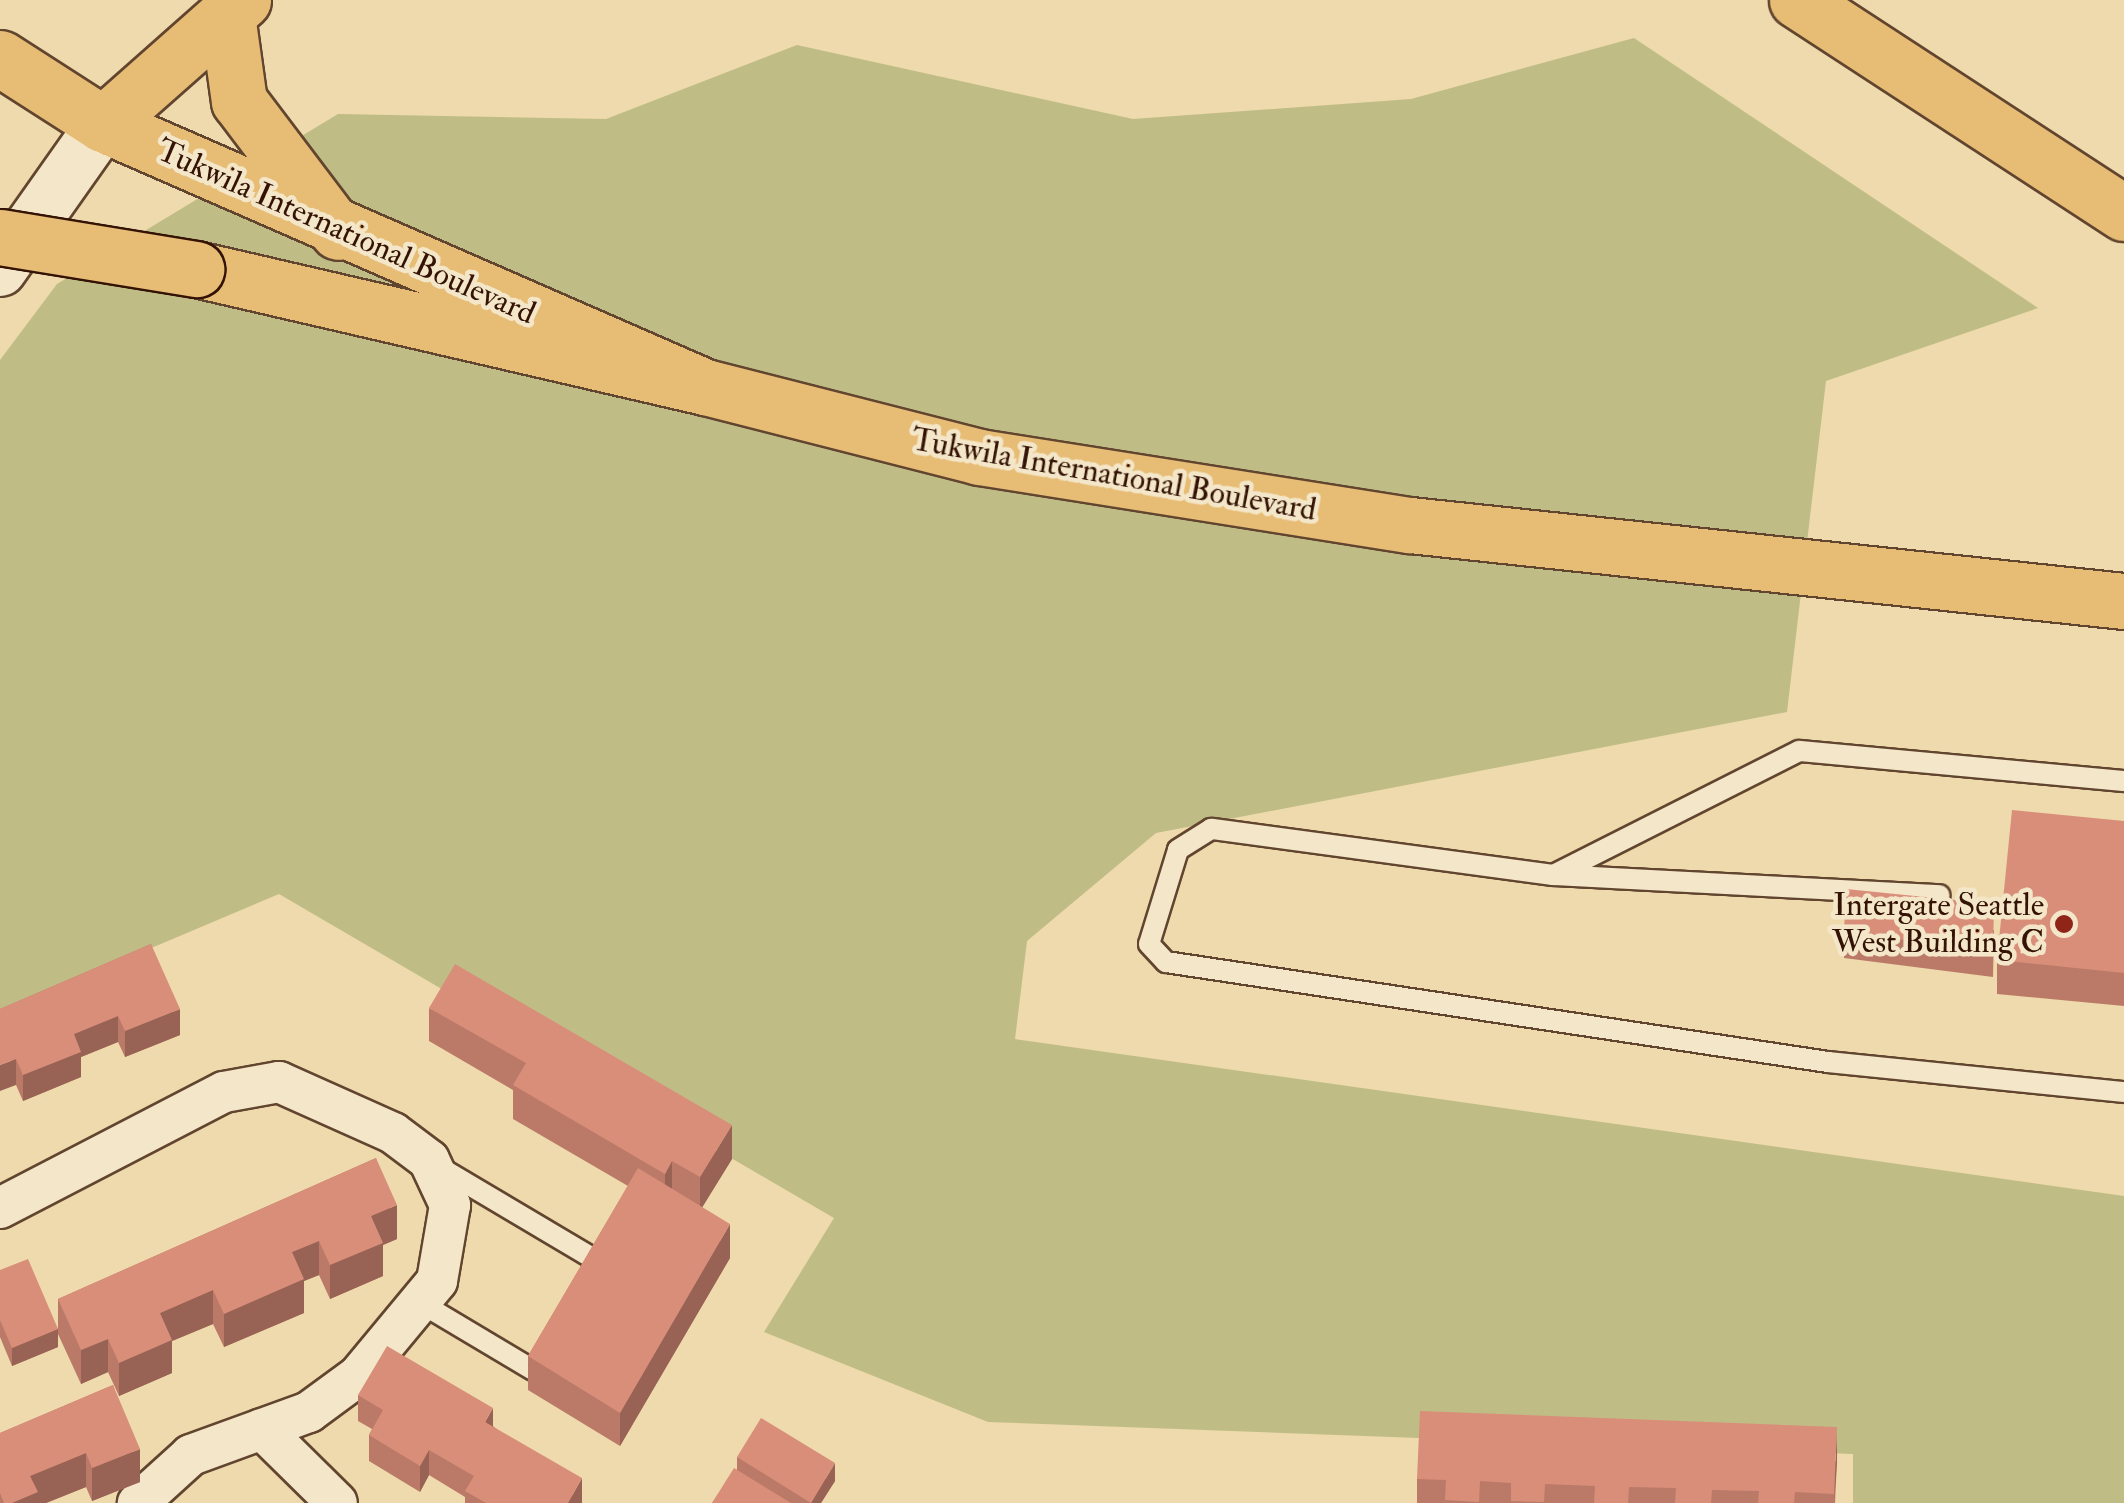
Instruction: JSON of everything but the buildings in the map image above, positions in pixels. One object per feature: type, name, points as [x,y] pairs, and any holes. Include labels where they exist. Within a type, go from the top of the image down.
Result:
[{"type":"main road","points":[[1796,0],[2124,213]]},
{"type":"main road","points":[[103,124],[235,7]]},
{"type":"main road","points":[[235,7],[240,101],[338,232]]},
{"type":"main road","name":"Tukwila International Boulevard","points":[[0,58],[103,124],[338,232],[705,387],[979,458],[1410,526],[2124,602]]},
{"type":"main road","points":[[0,237],[196,270],[705,387]]},
{"type":"street","points":[[0,270],[103,124]]},
{"type":"street","points":[[0,1208],[224,1092],[280,1082],[393,1133],[428,1160],[450,1205],[450,1244],[420,1302],[358,1376],[309,1412],[190,1455],[138,1503]]},
{"type":"street","points":[[262,1429],[337,1503]]},
{"type":"lane","points":[[1553,875],[1800,752],[2124,781]]},
{"type":"lane","points":[[1939,894],[1553,875],[1211,829],[1178,850],[1149,944],[1166,962],[1205,968],[1828,1062],[2124,1092]]},
{"type":"lane","points":[[428,1160],[589,1256]]},
{"type":"lane","points":[[420,1302],[533,1370]]},
{"type":"shaded area","points":[[1634,38],[2038,308],[1826,381],[1787,712],[1156,833],[1027,941],[1015,1039],[2124,1196],[2124,1503],[1853,1503],[1853,1454],[988,1422],[764,1332],[834,1218],[279,894],[0,1012],[0,360],[57,284],[338,114],[606,119],[797,45],[1133,119],[1411,99]]},
{"type":"place","name":"Intergate Seattle West Building C","points":[[2064,924]]}]
